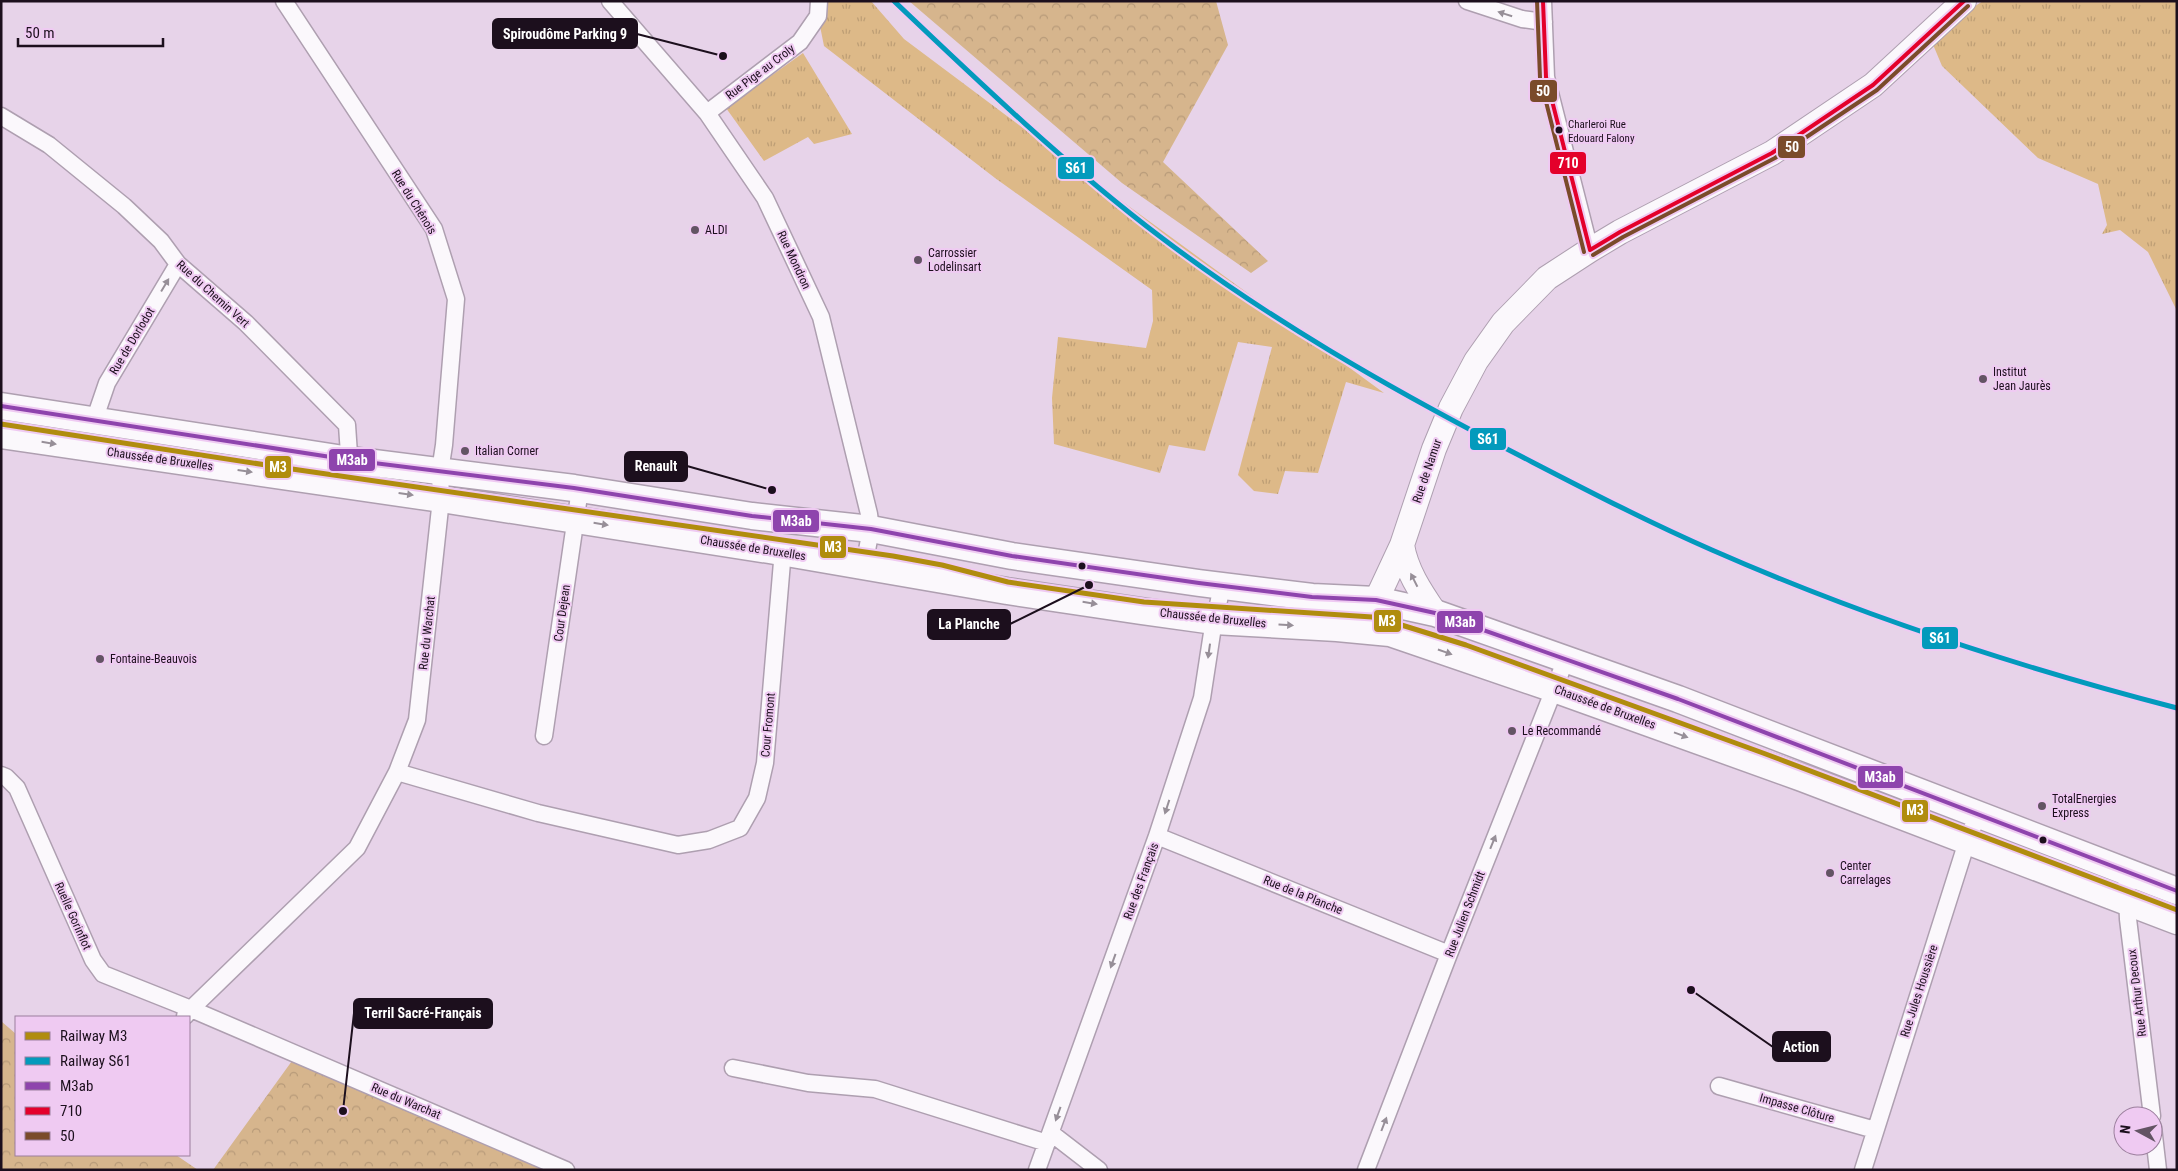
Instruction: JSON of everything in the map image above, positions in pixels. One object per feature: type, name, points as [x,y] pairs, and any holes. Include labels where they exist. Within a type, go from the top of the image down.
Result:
[{"type":"main road","name":"Rue de Namur","points":[[1371,631],[1374,605],[1402,545],[1443,426],[1476,361],[1503,323],[1547,278],[1590,250],[1620,232],[1772,153],[1873,85],[1964,1]]},
{"type":"main road","name":"Chaussée de Bruxelles","points":[[1,406],[350,460],[441,487],[575,520],[781,552],[1007,591],[1214,621],[1371,631],[1390,634],[1554,689],[1802,778],[2177,921]]},
{"type":"main road","name":"Chaussée de Bruxelles","points":[[1,435],[351,486],[580,490],[752,516],[871,529],[1012,556],[1222,586],[1312,597],[1376,600],[1434,613],[1678,699],[2177,891]]},
{"type":"main road","points":[[1402,545],[1404,560],[1434,613]]},
{"type":"street","name":"Rue du Chênois","points":[[284,1],[434,229],[456,299],[441,487]]},
{"type":"street","name":"Rue Mondron","points":[[610,1],[707,113],[765,198],[821,317],[869,514],[871,529],[864,566]]},
{"type":"street","name":"Rue Pige au Croly","points":[[707,113],[800,42],[818,16],[819,1]]},
{"type":"street","points":[[1467,1],[1522,19],[1544,22]]},
{"type":"street","points":[[1543,1],[1546,77],[1590,250]]},
{"type":"street","name":"Rue du Chemin Vert","points":[[1,116],[49,145],[124,206],[161,241],[178,264],[246,324],[347,425],[351,486]]},
{"type":"street","name":"Rue de Dorlodot","points":[[94,420],[107,383],[178,264]]},
{"type":"street","name":"Rue du Warchat","points":[[441,487],[417,720],[397,772],[357,848],[187,1013],[566,1170]]},
{"type":"street","name":"Cour Dejean","points":[[544,736],[580,490]]},
{"type":"street","name":"Cour Fromont","points":[[397,772],[538,813],[678,845],[709,840],[740,828],[757,798],[765,763],[782,562],[781,552]]},
{"type":"street","name":"Rue des Français","points":[[1037,1170],[1157,836],[1202,698],[1214,621],[1222,586]]},
{"type":"street","name":"Rue Julien Schmidt","points":[[1366,1170],[1566,659]]},
{"type":"street","name":"Ruelle Gorinflot","points":[[1,775],[6,777],[17,788],[93,960],[103,974],[187,1013]]},
{"type":"street","name":"Rue Jules Houssière","points":[[1863,1170],[1968,840],[1980,814]]},
{"type":"street","name":"Rue de la Planche","points":[[1157,836],[1449,954]]},
{"type":"street","name":"Rue Arthur Decoux","points":[[2126,870],[2128,919],[2151,1106]]},
{"type":"street","points":[[733,1068],[808,1083],[874,1088],[1049,1138],[1099,1170]]},
{"type":"street","name":"Impasse Clôture","points":[[1720,1086],[1875,1130]]},
{"type":"street","points":[[2156,1156],[2158,1170]]},
{"type":"green space","points":[[815,1],[871,1],[904,39],[1384,393],[1346,382],[1318,473],[1285,471],[1278,494],[1254,491],[1238,475],[1272,347],[1238,342],[1205,451],[1169,445],[1160,473],[1054,444],[1052,398],[1058,337],[1146,348],[1153,321],[1152,290],[995,178],[824,46]]},
{"type":"green space","points":[[909,1],[1216,1],[1228,45],[1163,162],[1268,261],[1251,273],[1122,183]]},
{"type":"green space","points":[[1983,1],[2177,1],[2177,311],[2148,252],[2120,230],[2102,234],[2107,225],[2098,184],[2038,158],[1942,66],[1929,35]]},
{"type":"green space","points":[[803,53],[852,134],[814,144],[808,137],[764,161],[726,108]]},
{"type":"green space","points":[[1,1021],[15,1033],[15,1156],[177,1156],[198,1170],[1,1170]]},
{"type":"green space","points":[[297,1054],[569,1170],[213,1170]]},
{"type":"rail line","name":"S61","points":[[894,1],[1058,153],[1127,211],[1244,296],[1372,376],[1505,448],[1633,513],[1769,574],[1826,597],[1941,638],[2058,675],[2177,708]]},
{"type":"rail line","name":"M3","points":[[1,424],[292,469],[893,556],[942,565],[1008,582],[1144,602],[1372,617],[1466,645],[1763,753],[2177,910]]},
{"type":"transit line","name":"50","points":[[1537,1],[1540,78],[1584,252]]},
{"type":"transit line","name":"710","points":[[1543,1],[1546,77],[1590,250]]},
{"type":"transit line","name":"710","points":[[1590,250],[1620,232],[1772,153],[1873,85],[1964,1]]},
{"type":"transit line","name":"50","points":[[1593,255],[1623,237],[1775,158],[1877,90],[1968,6]]},
{"type":"transit line","name":"M3ab","points":[[1,406],[350,460],[574,488],[752,516],[871,529],[1012,556],[1199,583],[1312,597],[1376,600],[1435,613],[1678,699],[2177,891]]},
{"type":"place","name":"Spiroudôme Parking 9","points":[[723,56]]},
{"type":"place","name":"Charleroi Rue Edouard Falony","points":[[1559,130]]},
{"type":"place","name":"ALDI","points":[[695,230]]},
{"type":"place","name":"Carrossier Lodelinsart","points":[[918,260]]},
{"type":"place","name":"Institut Jean Jaurès","points":[[1983,379]]},
{"type":"place","name":"Italian Corner","points":[[465,451]]},
{"type":"place","name":"Renault","points":[[772,490]]},
{"type":"place","name":"La Planche","points":[[1089,585]]},
{"type":"place","name":"Fontaine-Beauvois","points":[[100,659]]},
{"type":"place","name":"Le Recommandé","points":[[1512,731]]},
{"type":"place","name":"TotalEnergies Express","points":[[2042,806]]},
{"type":"place","name":"Center Carrelages","points":[[1830,873]]},
{"type":"place","name":"Action","points":[[1691,990]]},
{"type":"place","name":"Terril Sacré-Français","points":[[343,1111]]}]
